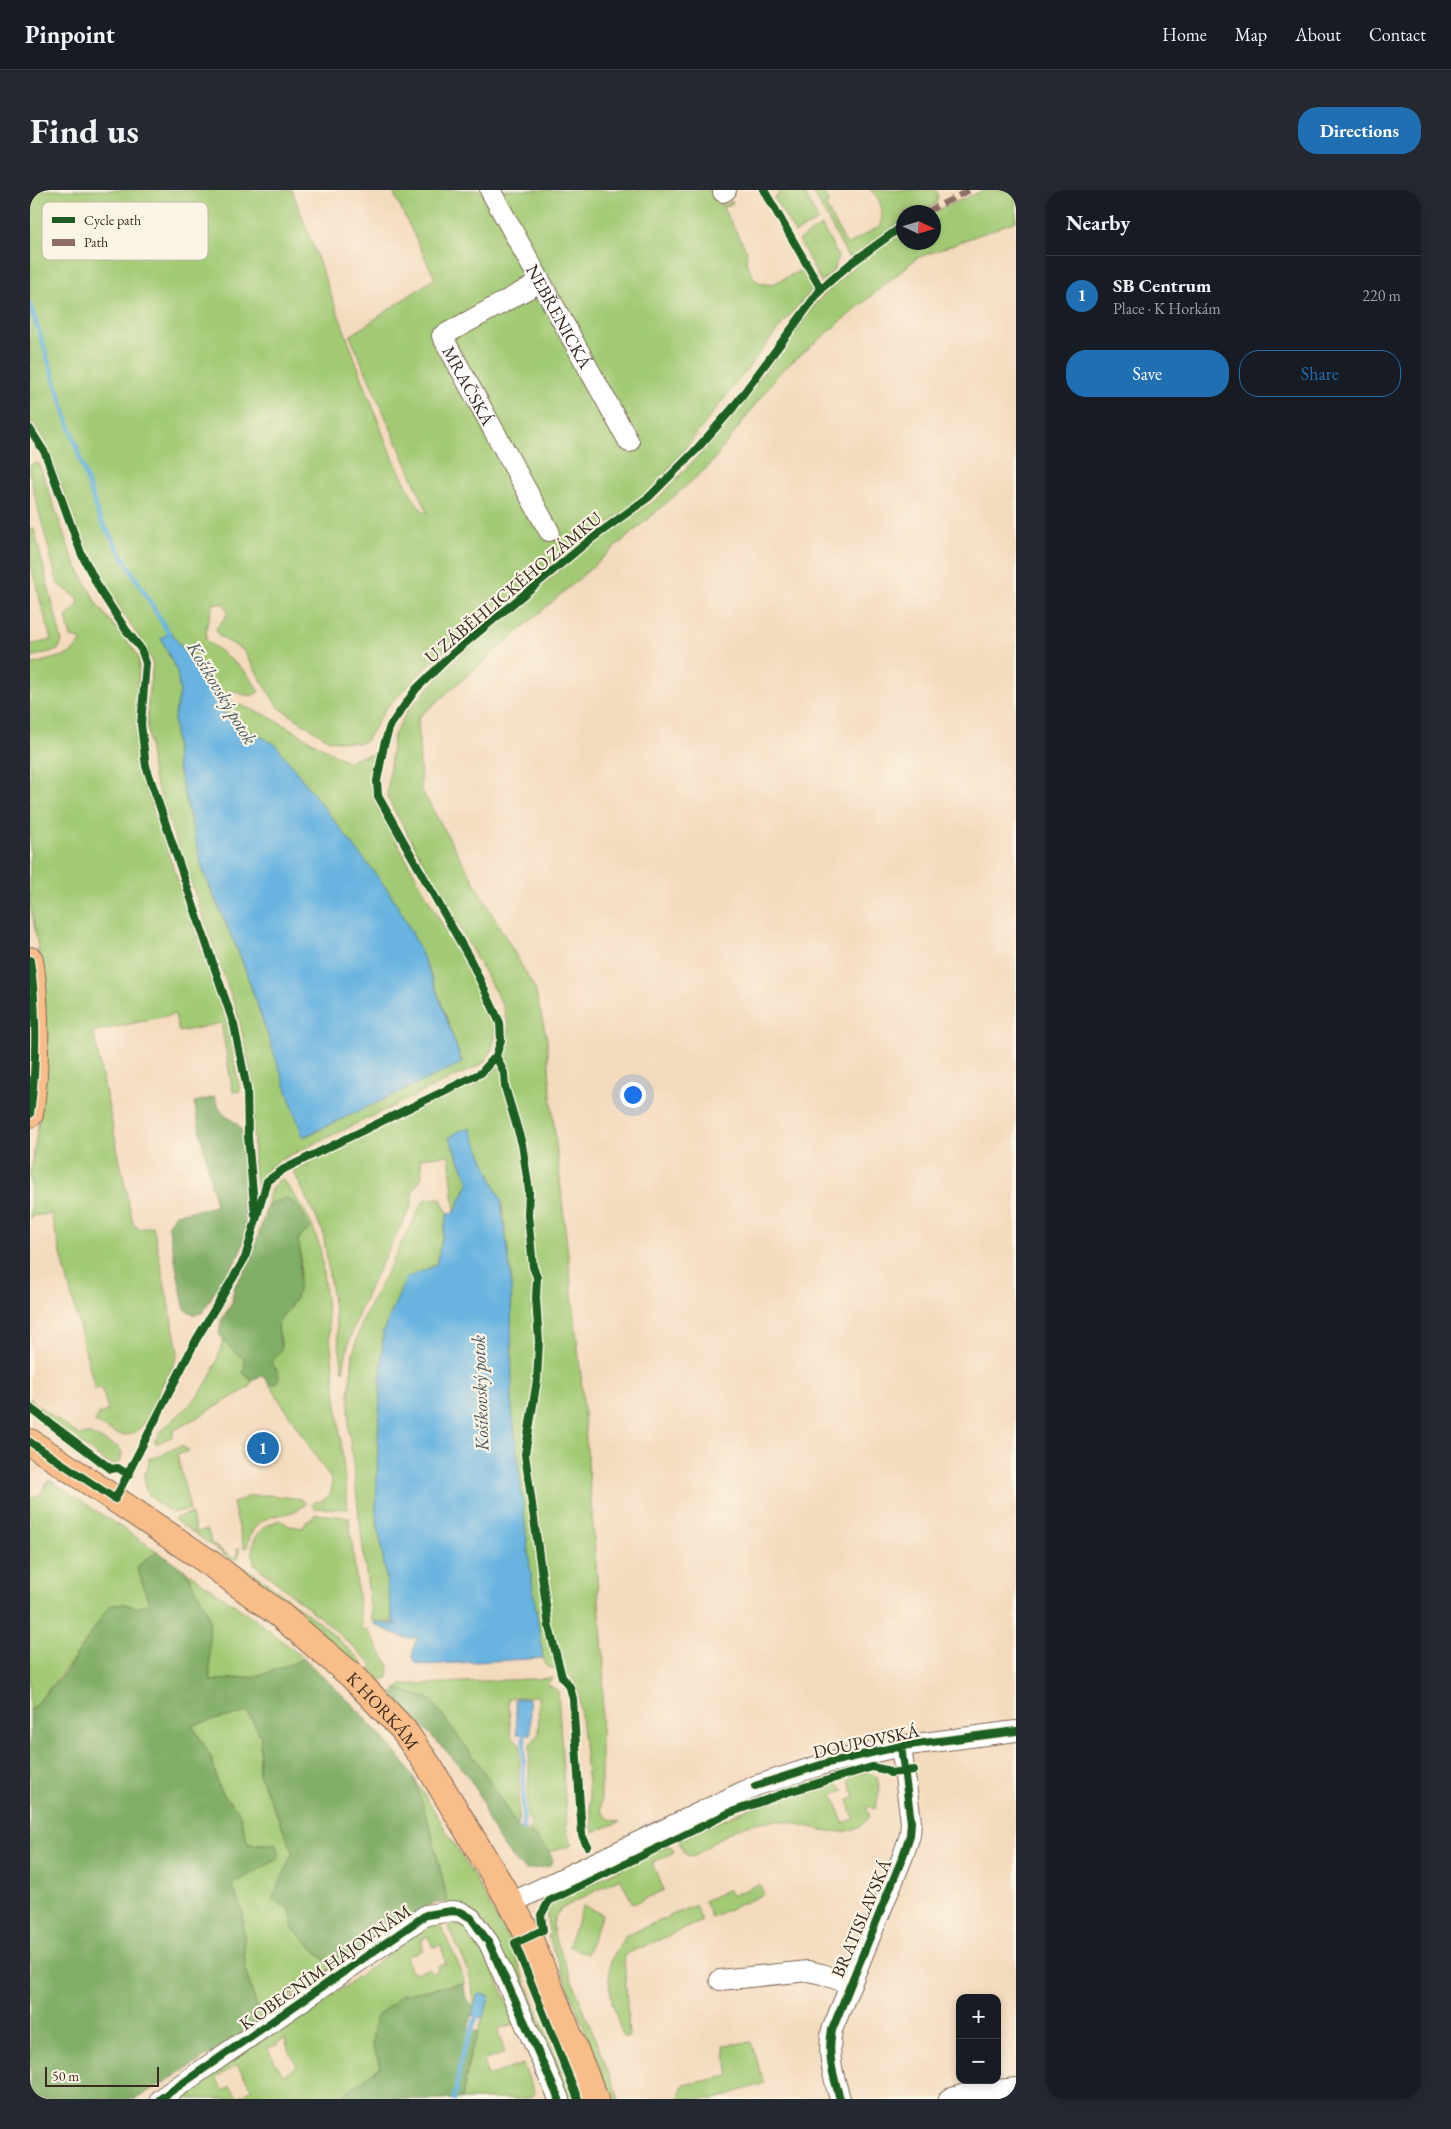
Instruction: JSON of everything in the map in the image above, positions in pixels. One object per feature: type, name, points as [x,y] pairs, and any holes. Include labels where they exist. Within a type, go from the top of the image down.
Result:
[{"type":"main road","points":[[30,960],[34,1007],[34,1064],[30,1114]]},
{"type":"main road","points":[[30,1424],[56,1459]]},
{"type":"main road","name":"K HORKÁM","points":[[30,1442],[207,1561],[280,1615],[351,1675],[415,1745],[464,1821],[529,1937],[595,2099]]},
{"type":"street","name":"NEBŘENICKÁ","points":[[490,190],[629,442]]},
{"type":"street","name":"MRAČSKÁ","points":[[540,282],[442,336],[549,531]]},
{"type":"street","name":"DOUPOVSKÁ","points":[[511,1903],[755,1786],[827,1763],[900,1746],[1016,1731]]},
{"type":"street","name":"BRATISLAVSKÁ","points":[[840,2099],[833,2075],[829,2049],[834,2021],[910,1835],[911,1822],[900,1746]]},
{"type":"street","name":"K OBECNÍM HÁJOVNÁM","points":[[160,2099],[426,1915],[452,1910],[461,1912],[471,1918],[489,1943],[559,2099]]},
{"type":"street","points":[[720,1980],[808,1971],[850,1984]]},
{"type":"street","points":[[949,2099],[965,2094],[1016,2088]]},
{"type":"green space","points":[[30,190],[292,190],[387,445],[411,495],[421,509],[428,513],[350,336],[435,278],[392,190],[714,190],[722,206],[732,201],[733,203],[723,208],[747,251],[746,262],[754,278],[760,283],[771,285],[808,267],[816,285],[783,323],[649,495],[541,570],[543,572],[452,642],[386,708],[366,741],[358,743],[329,740],[278,707],[243,650],[219,636],[216,628],[225,618],[228,611],[224,604],[214,603],[207,624],[206,640],[245,671],[259,691],[256,694],[249,695],[230,690],[223,699],[266,715],[350,763],[354,758],[378,753],[374,769],[373,799],[494,1018],[495,1025],[495,1037],[492,1048],[482,1064],[280,1160],[262,1174],[258,1194],[254,1170],[253,1095],[248,1059],[238,1015],[153,776],[147,724],[148,697],[153,665],[146,648],[97,573],[81,538],[44,440],[30,419]],"holes":[[[171,632],[196,669],[219,688],[225,713],[236,728],[260,736],[387,889],[421,951],[462,1062],[304,1137],[241,958],[203,871],[177,764],[174,718],[180,692],[177,672],[161,638]]]},
{"type":"green space","points":[[778,190],[803,190],[818,220],[795,233],[774,198],[780,194]]},
{"type":"green space","points":[[815,190],[822,190],[829,202],[825,205],[847,245],[880,226],[881,206],[877,197],[870,190],[937,190],[938,196],[936,204],[934,205],[896,205],[896,225],[852,257],[847,255],[814,194]]},
{"type":"green space","points":[[984,190],[1016,190],[1016,221],[941,249],[941,209]]},
{"type":"green space","points":[[822,226],[838,256],[834,270],[821,282],[799,240]]},
{"type":"green space","points":[[896,233],[896,250],[938,250],[917,258],[779,373],[709,466],[418,718],[421,789],[535,989],[547,1039],[551,1096],[581,1377],[604,1664],[601,1736],[601,1811],[609,1819],[620,1822],[593,1832],[579,1696],[575,1683],[569,1675],[560,1670],[547,1667],[543,1658],[531,1579],[512,1409],[511,1276],[501,1200],[449,1138],[469,1181],[455,1212],[449,1155],[421,1158],[422,1177],[412,1193],[412,1205],[361,1306],[347,1349],[343,1371],[323,1232],[293,1170],[493,1072],[499,1066],[506,1051],[507,1023],[503,1006],[387,797],[393,737],[407,711],[459,656],[589,545],[658,498],[705,449],[818,301],[858,262]]},
{"type":"green space","points":[[39,464],[72,557],[98,606],[135,651],[139,659],[136,755],[226,1021],[240,1091],[233,1092],[221,1023],[179,1032],[175,1014],[93,1032],[133,1224],[139,1229],[153,1226],[178,1351],[174,1364],[144,1423],[131,1434],[123,1435],[95,1422],[99,1414],[108,1411],[102,1388],[95,1389],[51,1214],[31,1216],[30,1219],[30,1177],[41,1107],[43,989],[30,903],[30,665],[70,654],[81,642],[80,639],[71,637],[66,617],[78,605],[79,599],[58,584],[30,477],[30,465]]},
{"type":"green space","points":[[34,529],[62,642],[58,650],[30,657],[30,645],[51,640],[30,562],[30,530]]},
{"type":"green space","points":[[215,1097],[221,1111],[236,1123],[242,1131],[247,1186],[243,1202],[245,1209],[245,1238],[228,1275],[214,1293],[203,1312],[195,1315],[186,1310],[184,1306],[168,1224],[176,1214],[216,1206],[194,1102]]},
{"type":"green space","points":[[281,1178],[306,1213],[321,1253],[348,1509],[314,1508],[312,1506],[313,1502],[322,1501],[328,1496],[332,1481],[269,1384],[275,1384],[277,1370],[271,1363],[281,1347],[278,1328],[279,1321],[291,1306],[299,1282],[301,1266],[299,1238],[310,1229],[303,1214],[270,1203],[266,1210],[271,1189]]},
{"type":"green space","points":[[287,1198],[299,1207],[310,1229],[299,1238],[299,1285],[296,1298],[280,1319],[278,1326],[281,1350],[271,1363],[279,1373],[279,1378],[275,1384],[269,1384],[263,1375],[252,1380],[245,1375],[243,1372],[244,1358],[234,1352],[219,1334],[221,1321],[232,1303],[234,1287],[250,1262],[266,1210],[270,1203]]},
{"type":"green space","points":[[440,1198],[448,1213],[436,1265],[406,1278],[376,1512],[393,1623],[385,1622],[384,1624],[376,1620],[375,1625],[372,1622],[349,1432],[349,1396],[353,1354],[362,1321],[419,1209],[425,1199]]},
{"type":"green space","points":[[223,1340],[231,1346],[234,1352],[244,1358],[245,1375],[252,1380],[250,1387],[173,1431],[173,1436],[156,1444],[154,1439],[157,1440],[160,1432],[193,1401],[207,1382],[213,1371]]},
{"type":"green space","points":[[30,1398],[38,1406],[79,1435],[89,1434],[118,1447],[122,1452],[121,1461],[115,1465],[106,1462],[38,1412],[30,1403]]},
{"type":"green space","points":[[182,1446],[189,1451],[177,1454],[190,1509],[172,1513],[155,1501],[148,1493],[144,1481],[145,1474],[149,1458],[158,1457]]},
{"type":"green space","points":[[47,1481],[51,1481],[157,1551],[137,1567],[149,1603],[137,1608],[122,1603],[30,1711],[30,1499],[42,1493]]},
{"type":"green space","points":[[268,1495],[301,1499],[306,1503],[300,1509],[265,1519],[257,1525],[251,1534],[247,1548],[244,1548],[233,1503],[250,1496]]},
{"type":"green space","points":[[191,1513],[196,1532],[208,1530],[211,1543],[234,1559],[238,1554],[237,1549],[239,1547],[239,1557],[236,1560],[231,1559],[175,1520],[175,1518]]},
{"type":"green space","points":[[315,1514],[349,1517],[362,1631],[367,1629],[389,1666],[388,1678],[384,1680],[380,1679],[370,1670],[373,1665],[327,1623],[255,1565],[252,1549],[256,1536],[260,1531],[280,1520],[289,1526],[303,1528],[306,1522],[313,1518]]},
{"type":"green space","points":[[157,1551],[186,1571],[209,1615],[210,1681],[259,1676],[304,1659],[355,1707],[401,1759],[414,1778],[431,1831],[448,1902],[427,1906],[336,1971],[293,1929],[290,1909],[272,1900],[293,1852],[258,1772],[261,1736],[248,1712],[192,1725],[211,1757],[219,1789],[239,1812],[248,1844],[276,1844],[280,1858],[232,1884],[243,1914],[245,1970],[256,2004],[254,2025],[187,2069],[135,2099],[30,2099],[30,1711],[66,1671],[109,1606],[122,1603],[137,1608],[149,1603],[137,1567]]},
{"type":"green space","points":[[230,1564],[251,1571],[325,1627],[361,1661],[371,1677],[369,1680]]},
{"type":"green space","points":[[186,1571],[260,1623],[304,1659],[259,1676],[210,1681],[209,1615]]},
{"type":"green space","points":[[552,1678],[547,1684],[558,1691],[567,1834],[573,1845],[549,1852],[530,1831],[531,1819],[527,1819],[530,1745],[539,1733],[538,1696],[508,1698],[511,1735],[520,1744],[518,1828],[479,1764],[431,1700],[397,1689],[401,1685]]},
{"type":"green space","points":[[397,1689],[431,1700],[479,1764],[518,1828],[530,1831],[549,1852],[553,1861],[549,1866],[526,1870],[509,1853],[491,1825],[473,1783],[441,1745],[394,1699],[393,1693]]},
{"type":"green space","points":[[247,1712],[261,1736],[258,1772],[293,1852],[291,1909],[293,1929],[336,1971],[317,1979],[266,2012],[264,2019],[254,2025],[256,2004],[245,1970],[243,1914],[232,1884],[276,1844],[248,1844],[239,1812],[219,1789],[211,1757],[192,1725]]},
{"type":"green space","points":[[868,1772],[877,1777],[880,1790],[875,1809],[868,1806],[867,1810],[870,1816],[860,1826],[849,1831],[823,1830],[783,1821],[761,1822],[729,1833],[692,1857],[684,1853],[679,1842],[680,1839],[736,1814],[832,1780],[844,1790],[833,1794],[843,1823],[854,1819],[848,1800],[855,1797],[847,1776]]},
{"type":"green space","points":[[414,1778],[470,1870],[507,1936],[573,2099],[567,2099],[524,2005],[448,1902],[431,1831]]},
{"type":"green space","points":[[667,1846],[672,1847],[674,1852],[652,1863],[664,1890],[633,1904],[620,1878],[561,1909],[554,1921],[554,1935],[619,2099],[612,2099],[548,1936],[550,1934],[547,1915],[550,1907],[557,1900]]},
{"type":"green space","points":[[759,1884],[764,1894],[711,1917],[704,1901],[728,1890],[731,1896]]},
{"type":"green space","points":[[695,1905],[702,1921],[624,1955],[629,2037],[623,2037],[612,2002],[609,1981],[611,1960],[625,1936]]},
{"type":"green space","points":[[583,1906],[602,1914],[587,1954],[568,1946]]},
{"type":"green space","points":[[453,1919],[457,1919],[476,1934],[517,2023],[497,2029],[505,2053],[483,2061],[488,2076],[523,2064],[535,2094],[527,2099],[462,2099],[470,2054],[490,1997],[478,1993],[474,2008],[472,2006],[473,1996],[470,1977],[449,1926]]},
{"type":"green space","points":[[435,1922],[439,1923],[462,1972],[464,1983],[401,1995],[372,2045],[381,2066],[339,2099],[167,2099],[318,2006],[421,1930]],"holes":[[[428,1936],[433,1947],[441,1945],[446,1964],[438,1966],[437,1971],[433,1973],[429,1969],[415,1973],[410,1971],[406,1956],[422,1951],[422,1939]],[[285,2038],[288,2050],[297,2065],[283,2075],[267,2048],[277,2045],[278,2042]],[[237,2065],[252,2089],[238,2098],[230,2086],[224,2091],[216,2078]]]},
{"type":"green space","points":[[464,1983],[467,2000],[474,2008],[468,2029],[479,2032],[470,2054],[462,2099],[339,2099],[381,2066],[372,2045],[375,2018],[401,1995]]},
{"type":"green space","points":[[751,2042],[764,2083],[716,2099],[678,2099],[683,2085],[729,2076],[724,2045]]},
{"type":"water","points":[[171,632],[196,669],[219,688],[225,713],[236,728],[260,736],[275,744],[387,889],[411,930],[421,952],[462,1063],[303,1137],[241,958],[203,871],[177,764],[174,718],[180,692],[177,672],[161,638]]},
{"type":"water","points":[[470,1128],[501,1200],[511,1276],[512,1409],[531,1575],[543,1658],[424,1665],[415,1663],[412,1657],[415,1642],[419,1638],[405,1638],[375,1625],[376,1620],[384,1624],[397,1624],[393,1623],[376,1512],[383,1332],[406,1278],[436,1265],[448,1213],[455,1212],[469,1181],[449,1138],[459,1131]]},
{"type":"water","points":[[529,1698],[531,1734],[517,1734],[515,1699]]},
{"type":"water","points":[[478,1993],[490,1997],[483,2018],[472,2015]]},
{"type":"waterway","name":"Košíkovský potok","points":[[30,304],[99,517],[171,637]]},
{"type":"waterway","name":"Košíkovský potok","points":[[523,1829],[524,1730]]},
{"type":"waterway","name":"Košíkovský potok","points":[[454,2099],[462,2055],[479,2010]]},
{"type":"marked path","points":[[940,205],[970,190]]},
{"type":"cycle path","points":[[764,190],[821,289]]},
{"type":"cycle path","name":"U ZÁBĚHLICKÉHO ZÁMKU","points":[[30,1442],[115,1499],[196,1340],[245,1258],[267,1181],[284,1169],[481,1073],[496,1056],[501,1040],[500,1023],[471,961],[378,796],[377,781],[390,726],[416,689],[452,654],[591,539],[649,497],[695,451],[732,409],[821,289],[850,264],[896,231]]},
{"type":"cycle path","points":[[30,429],[45,453],[81,553],[100,590],[141,649],[146,663],[141,724],[146,766],[234,1025],[247,1089],[248,1137],[255,1215]]},
{"type":"cycle path","points":[[30,960],[34,998],[35,1037],[34,1076],[30,1114]]},
{"type":"cycle path","points":[[496,1056],[504,1073],[505,1087],[522,1144],[529,1191],[528,1215],[533,1267],[537,1277],[536,1298],[539,1342],[537,1380],[525,1454],[549,1627],[562,1677],[570,1687],[573,1699],[582,1835],[587,1846]]},
{"type":"cycle path","points":[[30,1408],[111,1469],[118,1468],[129,1475]]},
{"type":"cycle path","points":[[755,1786],[827,1763],[901,1746],[1016,1731]]},
{"type":"cycle path","points":[[840,2099],[830,2056],[832,2030],[910,1835],[911,1822],[901,1746]]},
{"type":"cycle path","points":[[578,2099],[515,1943],[543,1930],[541,1915],[549,1901],[729,1813],[788,1792],[872,1767],[886,1770],[890,1773],[914,1770]]},
{"type":"cycle path","points":[[160,2099],[426,1915],[452,1911],[461,1912],[471,1918],[489,1943],[559,2099]]},
{"type":"place","name":"SB Centrum","points":[[263,1448]]}]
